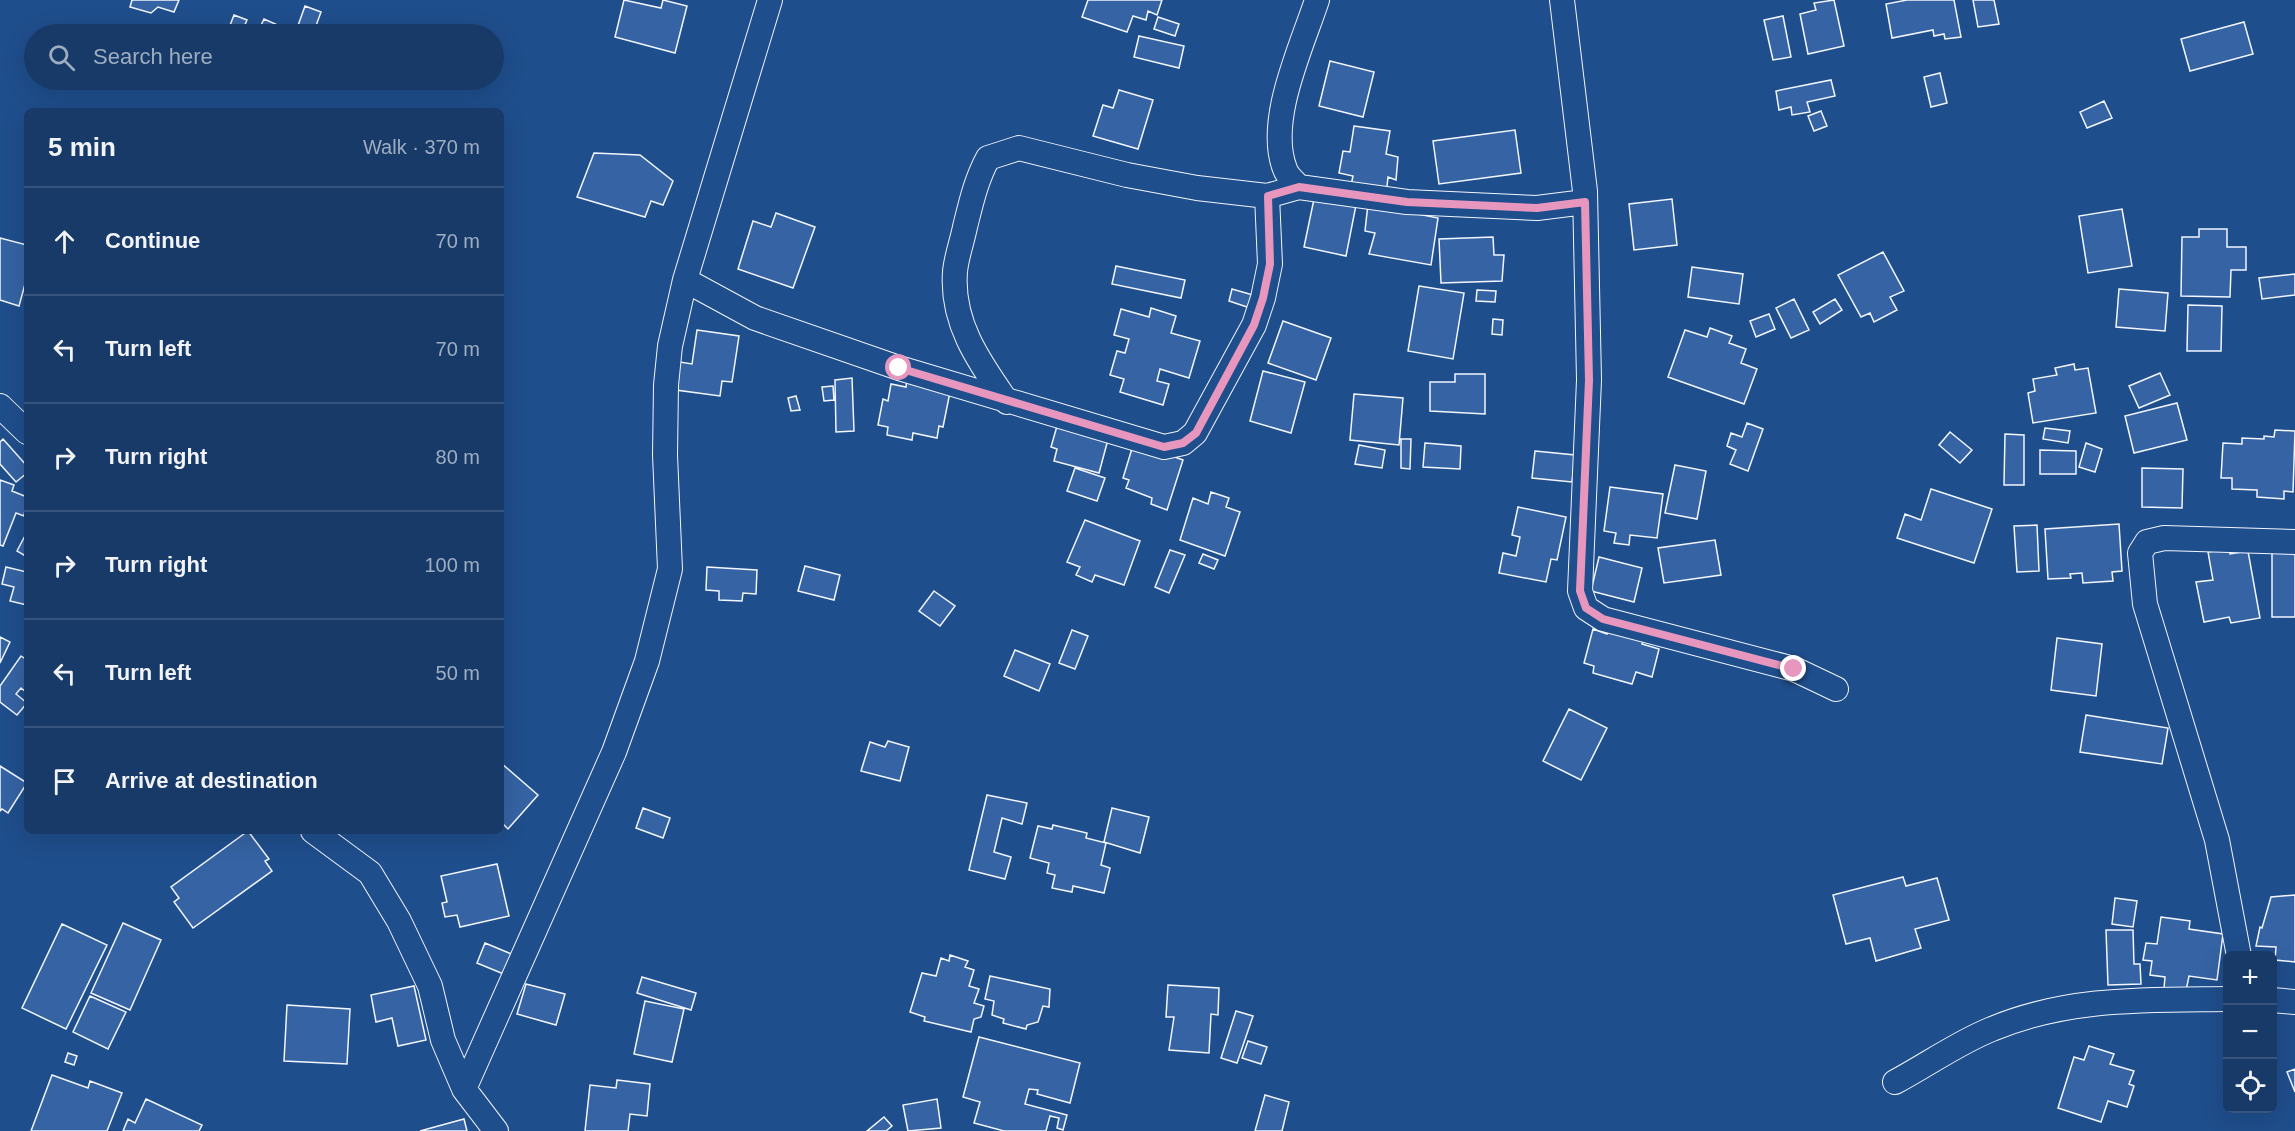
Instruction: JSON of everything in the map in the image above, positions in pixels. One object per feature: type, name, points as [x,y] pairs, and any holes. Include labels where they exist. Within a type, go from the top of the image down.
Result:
[{"type":"street","points":[[464,1089],[614,752],[647,661],[670,569],[665,455],[666,385],[670,346],[685,280],[770,0]]},
{"type":"street","points":[[1299,187],[1286,171],[1280,153],[1285,88],[1317,0]]},
{"type":"street","points":[[1562,0],[1585,202],[1589,380],[1580,591],[1586,608],[1603,619],[1794,669],[1836,689]]},
{"type":"street","points":[[1007,402],[977,359],[963,331],[958,308],[955,272],[977,178],[988,158],[1019,148],[1126,175],[1197,188],[1268,196],[1299,187],[1407,202],[1537,208],[1585,202]]},
{"type":"street","points":[[685,280],[755,318],[899,368],[1164,447],[1183,443],[1196,433],[1254,325],[1270,264],[1268,196]]},
{"type":"street","points":[[0,406],[24,429]]},
{"type":"street","points":[[2239,951],[2217,840],[2152,633],[2140,577],[2140,553],[2147,542],[2164,538],[2295,542]]},
{"type":"street","points":[[317,834],[370,873],[399,921],[430,986],[443,1040],[464,1089],[496,1131]]},
{"type":"street","points":[[1895,1082],[1990,1029],[2043,1011],[2106,1001],[2223,999]]},
{"type":"street","points":[[2277,1000],[2295,1002]]},
{"type":"building","points":[[132,0],[179,0],[174,12],[158,7],[151,13],[130,7]]},
{"type":"building","points":[[624,0],[661,8],[663,0],[687,6],[675,53],[615,37]]},
{"type":"building","points":[[1088,0],[1162,0],[1157,15],[1148,11],[1146,20],[1133,16],[1127,32],[1082,17]]},
{"type":"building","points":[[1834,0],[1844,46],[1808,54],[1800,14],[1816,10],[1814,3]]},
{"type":"building","points":[[1907,0],[1954,0],[1961,37],[1945,39],[1944,34],[1934,36],[1933,30],[1892,38],[1886,4]]},
{"type":"building","points":[[1973,0],[1994,0],[1999,24],[1978,27]]},
{"type":"building","points":[[305,6],[321,12],[317,24],[299,24]]},
{"type":"building","points":[[234,15],[247,20],[245,24],[230,24]]},
{"type":"building","points":[[1783,16],[1791,57],[1773,60],[1764,20]]},
{"type":"building","points":[[1158,17],[1179,24],[1175,36],[1154,29]]},
{"type":"building","points":[[264,19],[275,24],[262,24]]},
{"type":"building","points":[[2244,22],[2253,54],[2190,71],[2181,39]]},
{"type":"building","points":[[1139,36],[1184,46],[1179,68],[1134,57]]},
{"type":"building","points":[[1330,61],[1374,72],[1363,117],[1319,106]]},
{"type":"building","points":[[1940,73],[1947,103],[1931,107],[1924,77]]},
{"type":"building","points":[[1831,80],[1835,96],[1807,102],[1810,112],[1792,115],[1791,107],[1779,110],[1776,91]]},
{"type":"building","points":[[1119,90],[1153,100],[1138,149],[1093,136],[1103,105],[1113,108]]},
{"type":"building","points":[[2104,101],[2112,118],[2087,128],[2080,112]]},
{"type":"building","points":[[1821,111],[1827,126],[1814,131],[1808,116]]},
{"type":"building","points":[[1354,126],[1390,131],[1386,154],[1398,157],[1396,180],[1388,177],[1386,196],[1350,190],[1353,176],[1339,173],[1343,151],[1350,152]]},
{"type":"building","points":[[1515,130],[1521,173],[1439,184],[1433,141]]},
{"type":"building","points":[[594,153],[640,155],[673,181],[663,205],[651,201],[645,217],[577,197]]},
{"type":"building","points":[[1314,199],[1357,200],[1346,256],[1304,247]]},
{"type":"building","points":[[1672,199],[1677,245],[1634,250],[1629,204]]},
{"type":"building","points":[[1368,204],[1438,218],[1431,265],[1369,254],[1375,233],[1365,231]]},
{"type":"building","points":[[2122,209],[2132,266],[2088,273],[2079,216]]},
{"type":"building","points":[[776,213],[815,227],[793,288],[738,269],[753,221],[771,227]]},
{"type":"building","points":[[2199,229],[2227,229],[2227,247],[2246,247],[2246,270],[2231,270],[2230,297],[2181,296],[2182,237],[2199,237]]},
{"type":"building","points":[[1493,237],[1494,255],[1504,255],[1502,281],[1441,283],[1439,239]]},
{"type":"building","points":[[0,238],[24,244],[24,288],[19,306],[0,300]]},
{"type":"building","points":[[1883,252],[1904,291],[1890,297],[1897,310],[1874,322],[1870,313],[1861,317],[1838,275]]},
{"type":"building","points":[[1116,266],[1185,280],[1181,298],[1112,284]]},
{"type":"building","points":[[1692,267],[1743,274],[1739,304],[1688,297]]},
{"type":"building","points":[[2295,274],[2295,295],[2262,299],[2259,278]]},
{"type":"building","points":[[1419,286],[1464,293],[1453,359],[1408,351]]},
{"type":"building","points":[[1232,289],[1253,295],[1250,308],[1229,301]]},
{"type":"building","points":[[2119,289],[2168,293],[2165,331],[2116,327]]},
{"type":"building","points":[[1477,290],[1496,291],[1495,302],[1476,301]]},
{"type":"building","points":[[1794,299],[1809,330],[1791,338],[1776,308]]},
{"type":"building","points":[[1835,299],[1842,310],[1820,324],[1813,312]]},
{"type":"building","points":[[2188,305],[2222,306],[2221,351],[2187,351]]},
{"type":"building","points":[[1151,308],[1176,316],[1171,333],[1200,341],[1189,378],[1160,369],[1157,381],[1169,384],[1163,405],[1120,392],[1124,379],[1110,375],[1117,351],[1125,353],[1129,339],[1114,335],[1121,309],[1149,317]]},
{"type":"building","points":[[1769,314],[1775,329],[1756,337],[1750,321]]},
{"type":"building","points":[[1493,319],[1503,320],[1502,335],[1492,334]]},
{"type":"building","points":[[1283,321],[1331,338],[1316,380],[1268,363]]},
{"type":"building","points":[[1710,328],[1732,336],[1729,343],[1746,349],[1741,363],[1757,369],[1744,404],[1668,377],[1685,330],[1707,337]]},
{"type":"building","points":[[697,330],[739,336],[732,382],[722,381],[720,396],[676,390],[680,362],[692,364]]},
{"type":"building","points":[[2074,364],[2075,370],[2088,368],[2096,413],[2033,423],[2028,393],[2035,391],[2033,379],[2057,375],[2055,368]]},
{"type":"building","points":[[1263,371],[1305,382],[1291,433],[1250,421]]},
{"type":"building","points":[[2160,373],[2170,395],[2139,408],[2129,386]]},
{"type":"building","points":[[1455,374],[1485,374],[1485,414],[1430,411],[1430,382],[1455,382]]},
{"type":"building","points":[[852,378],[854,431],[836,432],[835,380]]},
{"type":"building","points":[[907,379],[951,387],[943,427],[939,426],[937,438],[913,433],[912,440],[887,435],[888,427],[878,425],[883,399],[888,401],[891,384],[906,387]]},
{"type":"building","points":[[833,386],[834,400],[824,401],[822,387]]},
{"type":"building","points":[[1354,394],[1403,398],[1399,445],[1350,440]]},
{"type":"building","points":[[796,396],[800,410],[791,411],[788,398]]},
{"type":"building","points":[[2177,403],[2187,440],[2134,453],[2125,416]]},
{"type":"building","points":[[1059,419],[1110,432],[1099,473],[1054,461],[1057,449],[1051,447]]},
{"type":"building","points":[[1747,423],[1763,429],[1748,471],[1730,464],[1736,450],[1727,446],[1731,433],[1742,437]]},
{"type":"building","points":[[2045,428],[2070,431],[2068,443],[2043,439]]},
{"type":"building","points":[[2275,430],[2295,431],[2293,492],[2284,491],[2284,499],[2257,497],[2257,490],[2232,489],[2232,478],[2221,478],[2223,443],[2242,444],[2242,438],[2274,437]]},
{"type":"building","points":[[1950,432],[1972,450],[1960,463],[1939,445]]},
{"type":"building","points":[[2005,434],[2024,435],[2024,485],[2004,485]]},
{"type":"building","points":[[3,439],[24,463],[24,475],[16,482],[0,464],[0,442]]},
{"type":"building","points":[[1401,439],[1411,439],[1410,469],[1401,468]]},
{"type":"building","points":[[1134,442],[1183,460],[1167,510],[1151,504],[1152,498],[1126,488],[1129,480],[1123,478]]},
{"type":"building","points":[[1425,443],[1461,446],[1460,469],[1423,467]]},
{"type":"building","points":[[2086,443],[2102,449],[2095,472],[2079,467]]},
{"type":"building","points":[[1359,445],[1385,450],[1382,468],[1355,464]]},
{"type":"building","points":[[2040,450],[2076,451],[2076,474],[2040,474]]},
{"type":"building","points":[[1535,451],[1575,455],[1572,482],[1532,478]]},
{"type":"building","points":[[1675,465],[1706,471],[1697,519],[1665,513]]},
{"type":"building","points":[[1075,468],[1105,478],[1097,501],[1067,491]]},
{"type":"building","points":[[2142,468],[2183,469],[2182,508],[2142,507]]},
{"type":"building","points":[[0,480],[14,485],[12,491],[24,496],[24,516],[16,513],[3,546],[0,545]]},
{"type":"building","points":[[1610,487],[1663,494],[1657,538],[1630,535],[1629,545],[1614,543],[1616,533],[1604,531]]},
{"type":"building","points":[[1931,489],[1992,509],[1974,563],[1897,538],[1905,514],[1921,520]]},
{"type":"building","points":[[1211,492],[1229,498],[1226,507],[1240,512],[1225,556],[1180,540],[1193,498],[1208,504]]},
{"type":"building","points":[[1518,507],[1566,517],[1557,560],[1551,559],[1546,582],[1499,573],[1503,553],[1516,556],[1520,537],[1512,535]]},
{"type":"building","points":[[1085,520],[1140,541],[1124,585],[1095,575],[1092,582],[1076,575],[1080,567],[1067,562]]},
{"type":"building","points":[[2119,524],[2122,571],[2112,572],[2113,581],[2083,583],[2082,573],[2070,574],[2071,578],[2048,579],[2045,529]]},
{"type":"building","points":[[2037,525],[2039,571],[2017,572],[2014,526]]},
{"type":"building","points":[[24,538],[24,555],[17,551]]},
{"type":"building","points":[[1715,540],[1721,575],[1664,583],[1658,548]]},
{"type":"building","points":[[2272,546],[2295,546],[2295,617],[2272,617]]},
{"type":"building","points":[[2229,549],[2230,554],[2248,551],[2260,618],[2231,623],[2229,617],[2204,622],[2196,582],[2213,580],[2208,552]]},
{"type":"building","points":[[1170,550],[1185,555],[1169,593],[1155,587]]},
{"type":"building","points":[[1203,554],[1218,560],[1214,569],[1199,563]]},
{"type":"building","points":[[1599,557],[1642,568],[1634,602],[1591,591]]},
{"type":"building","points":[[805,566],[840,575],[834,600],[798,591]]},
{"type":"building","points":[[6,567],[24,571],[24,604],[10,601],[14,587],[2,584]]},
{"type":"building","points":[[707,567],[757,570],[756,594],[743,593],[742,601],[719,600],[719,591],[706,590]]},
{"type":"building","points":[[934,591],[955,606],[940,626],[919,611]]},
{"type":"building","points":[[1609,627],[1645,637],[1642,644],[1659,649],[1652,677],[1636,672],[1632,684],[1593,673],[1594,666],[1584,663],[1593,629],[1607,634]]},
{"type":"building","points":[[1072,630],[1088,636],[1075,669],[1059,663]]},
{"type":"building","points":[[0,637],[10,642],[0,663]]},
{"type":"building","points":[[2057,638],[2102,644],[2096,696],[2051,690]]},
{"type":"building","points":[[1015,650],[1050,664],[1039,691],[1004,676]]},
{"type":"building","points":[[21,656],[24,658],[24,690],[21,688],[16,694],[24,701],[24,707],[17,715],[0,702],[0,686]]},
{"type":"building","points":[[1569,709],[1607,728],[1581,780],[1543,761]]},
{"type":"building","points":[[2086,715],[2168,728],[2162,764],[2080,752]]},
{"type":"building","points":[[888,741],[909,747],[900,781],[861,771],[870,742],[885,747]]},
{"type":"building","points":[[0,766],[24,781],[24,788],[8,813],[2,809],[0,811]]},
{"type":"building","points":[[504,766],[538,795],[508,829],[504,825]]},
{"type":"building","points":[[987,795],[1027,803],[1022,824],[1002,818],[994,852],[1011,857],[1005,879],[969,870]]},
{"type":"building","points":[[643,808],[670,818],[663,838],[636,828]]},
{"type":"building","points":[[1112,808],[1149,817],[1140,853],[1104,842]]},
{"type":"building","points":[[1053,825],[1087,833],[1086,838],[1106,843],[1101,865],[1110,868],[1104,893],[1073,886],[1072,892],[1052,888],[1055,875],[1047,873],[1049,863],[1030,858],[1038,826],[1052,829]]},
{"type":"building","points":[[244,834],[250,834],[269,859],[265,861],[272,871],[193,928],[174,902],[179,898],[171,887]]},
{"type":"building","points":[[497,864],[509,916],[460,927],[457,915],[445,917],[442,903],[447,902],[441,876]]},
{"type":"building","points":[[1903,877],[1906,886],[1937,878],[1949,920],[1915,929],[1921,948],[1876,961],[1870,938],[1846,944],[1833,895]]},
{"type":"building","points":[[2295,895],[2295,962],[2277,960],[2276,947],[2256,946],[2271,897]]},
{"type":"building","points":[[2115,898],[2137,901],[2133,927],[2112,924]]},
{"type":"building","points":[[2161,917],[2190,921],[2189,929],[2223,934],[2217,980],[2189,976],[2186,991],[2164,988],[2165,977],[2150,975],[2152,961],[2143,960],[2146,943],[2157,944]]},
{"type":"building","points":[[123,923],[161,940],[130,1010],[91,993]]},
{"type":"building","points":[[62,924],[107,945],[66,1029],[22,1008]]},
{"type":"building","points":[[2106,930],[2133,930],[2134,964],[2140,964],[2141,984],[2108,985]]},
{"type":"building","points":[[485,943],[514,955],[506,975],[477,963]]},
{"type":"building","points":[[950,955],[968,961],[965,967],[974,970],[969,986],[979,989],[974,1003],[984,1006],[981,1017],[974,1019],[971,1032],[924,1021],[925,1017],[910,1012],[922,973],[936,976],[941,958],[949,961]]},
{"type":"building","points":[[990,976],[1050,989],[1049,1007],[1043,1006],[1038,1022],[1027,1025],[1026,1029],[1003,1023],[1004,1019],[992,1015],[994,1001],[985,999]]},
{"type":"building","points":[[642,977],[696,993],[691,1010],[637,993]]},
{"type":"building","points":[[526,984],[565,994],[556,1025],[517,1014]]},
{"type":"building","points":[[1168,985],[1219,988],[1218,1015],[1211,1014],[1209,1053],[1169,1050],[1174,1017],[1166,1017]]},
{"type":"building","points":[[414,986],[426,1040],[398,1046],[392,1018],[376,1022],[371,995]]},
{"type":"building","points":[[90,996],[126,1012],[108,1049],[73,1032]]},
{"type":"building","points":[[645,1001],[684,1009],[672,1062],[634,1054]]},
{"type":"building","points":[[287,1005],[350,1009],[347,1064],[284,1061]]},
{"type":"building","points":[[1236,1011],[1253,1016],[1237,1063],[1221,1058]]},
{"type":"building","points":[[979,1037],[1080,1063],[1070,1103],[1037,1094],[1038,1090],[1029,1089],[1025,1104],[1067,1115],[1063,1130],[1057,1128],[1059,1118],[1050,1116],[1046,1131],[1004,1131],[974,1123],[980,1102],[963,1097]]},
{"type":"building","points":[[1248,1041],[1267,1047],[1261,1064],[1242,1058]]},
{"type":"building","points":[[2089,1046],[2114,1054],[2110,1064],[2134,1071],[2129,1084],[2134,1086],[2127,1107],[2108,1101],[2101,1122],[2058,1108],[2074,1057],[2084,1060]]},
{"type":"building","points":[[68,1053],[77,1056],[74,1065],[65,1062]]},
{"type":"building","points":[[2295,1069],[2295,1092],[2287,1072]]},
{"type":"building","points":[[52,1075],[88,1088],[90,1081],[122,1093],[107,1131],[31,1131]]},
{"type":"building","points":[[617,1080],[650,1084],[647,1116],[630,1114],[628,1131],[585,1131],[590,1085],[616,1088]]},
{"type":"building","points":[[1265,1095],[1289,1102],[1282,1131],[1255,1131]]},
{"type":"building","points":[[146,1099],[202,1125],[199,1131],[123,1131],[128,1119],[135,1123]]},
{"type":"building","points":[[937,1099],[941,1128],[908,1131],[903,1105]]},
{"type":"building","points":[[884,1117],[892,1126],[886,1131],[867,1131]]},
{"type":"building","points":[[464,1119],[467,1131],[420,1131]]},
{"type":"route","points":[[899,368],[1164,447],[1183,443],[1196,433],[1254,325],[1263,298],[1270,264],[1268,196],[1299,187],[1407,202],[1537,208],[1585,202],[1589,380],[1580,591],[1586,608],[1603,619],[1794,669]]}]
